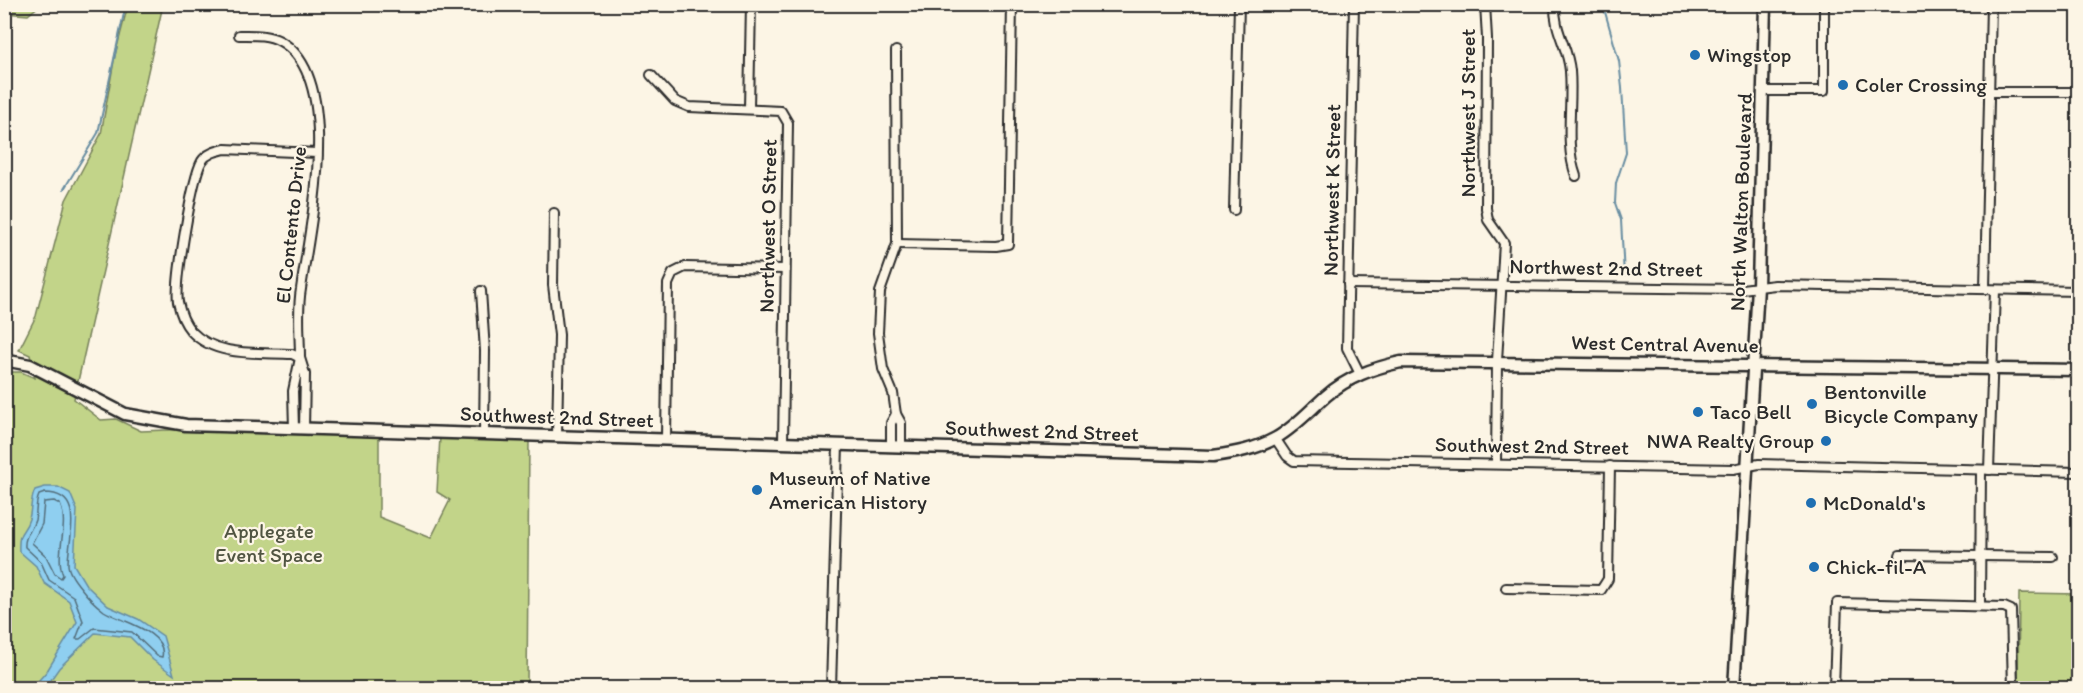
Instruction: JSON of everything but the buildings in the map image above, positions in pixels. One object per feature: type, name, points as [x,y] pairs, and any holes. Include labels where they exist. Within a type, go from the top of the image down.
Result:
[{"type":"main road","name":"North Walton Boulevard","points":[[1734,688],[1755,364],[1765,4]]},
{"type":"main road","name":"Southwest 2nd Street","points":[[4,360],[30,365],[125,414],[186,425],[1214,456],[1236,453],[1275,438]]},
{"type":"main road","name":"West Central Avenue","points":[[1275,438],[1294,426],[1327,395],[1360,374],[1401,362],[1755,364],[2079,370]]},
{"type":"street","points":[[651,75],[675,101],[689,107],[749,108],[751,4]]},
{"type":"street","points":[[897,244],[996,246],[1008,244],[1012,4]]},
{"type":"street","points":[[1234,210],[1239,4]]},
{"type":"street","name":"Northwest K Street","points":[[1354,4],[1347,348],[1360,374]]},
{"type":"street","name":"Northwest J Street","points":[[1485,4],[1487,38],[1486,208],[1488,220],[1504,243],[1497,361],[1496,464]]},
{"type":"street","points":[[1555,4],[1554,22],[1570,70],[1570,159],[1576,176]]},
{"type":"street","points":[[1764,91],[1824,92],[1824,4]]},
{"type":"street","points":[[1985,289],[1991,4]]},
{"type":"street","name":"El Contento Drive","points":[[239,35],[266,36],[280,40],[293,52],[317,102],[314,208],[300,292],[300,358],[305,374],[299,429]]},
{"type":"street","points":[[896,446],[901,423],[896,414],[893,393],[879,354],[878,333],[880,292],[897,244],[897,51]]},
{"type":"street","points":[[1990,92],[2079,92]]},
{"type":"street","name":"Northwest O Street","points":[[749,108],[782,111],[788,123],[783,443]]},
{"type":"street","points":[[300,358],[292,354],[228,350],[209,344],[192,332],[183,319],[178,301],[179,279],[198,173],[203,160],[214,151],[225,149],[317,153]]},
{"type":"street","points":[[554,213],[553,285],[559,335],[557,436]]},
{"type":"street","points":[[666,439],[668,284],[673,273],[685,267],[784,269]]},
{"type":"street","name":"Northwest 2nd Street","points":[[1348,284],[1742,289],[1758,286],[2079,291]]},
{"type":"street","points":[[1980,606],[1980,556],[1995,290]]},
{"type":"street","points":[[481,291],[485,351],[484,434]]},
{"type":"street","name":"Southwest 2nd Street","points":[[1275,438],[1287,456],[1294,461],[1733,469],[1759,464],[2079,472]]},
{"type":"street","points":[[831,688],[838,444]]},
{"type":"street","points":[[1506,588],[1601,590],[1608,579],[1610,466]]},
{"type":"street","points":[[1900,555],[2053,557]]},
{"type":"street","points":[[1834,688],[1837,603],[1980,606],[2004,607],[2011,610],[2013,688]]},
{"type":"green space","points":[[4,5],[40,5],[28,15],[5,13]]},
{"type":"green space","name":"Applegate Event Space","points":[[128,5],[163,5],[74,399],[101,420],[116,419],[141,431],[219,428],[379,435],[379,517],[431,538],[450,500],[437,492],[440,436],[529,440],[527,688],[5,688],[5,372],[21,372],[35,378],[30,355],[19,350],[36,316],[66,200],[101,134],[115,55]]},
{"type":"green space","points":[[2019,593],[2078,594],[2078,688],[2018,688]]},
{"type":"water","points":[[58,487],[70,493],[77,510],[74,565],[86,585],[108,606],[138,619],[163,636],[174,675],[153,660],[130,637],[95,633],[59,668],[45,688],[32,688],[47,671],[77,622],[69,601],[44,583],[36,566],[19,551],[19,539],[29,519],[33,494],[35,490]]},
{"type":"waterway","points":[[64,189],[98,133],[126,4]]},
{"type":"waterway","points":[[1605,12],[1619,61],[1622,88],[1626,153],[1616,183],[1615,203],[1621,220],[1624,276]]},
{"type":"place","name":"Wingstop","points":[[1695,55]]},
{"type":"place","name":"Coler Crossing","points":[[1843,85]]},
{"type":"place","name":"Bentonville Bicycle Company","points":[[1812,404]]},
{"type":"place","name":"Taco Bell","points":[[1698,412]]},
{"type":"place","name":"NWA Realty Group","points":[[1826,441]]},
{"type":"place","name":"Museum of Native American History","points":[[757,490]]},
{"type":"place","name":"McDonald's","points":[[1811,503]]},
{"type":"place","name":"Chick-fil-A","points":[[1814,567]]}]
